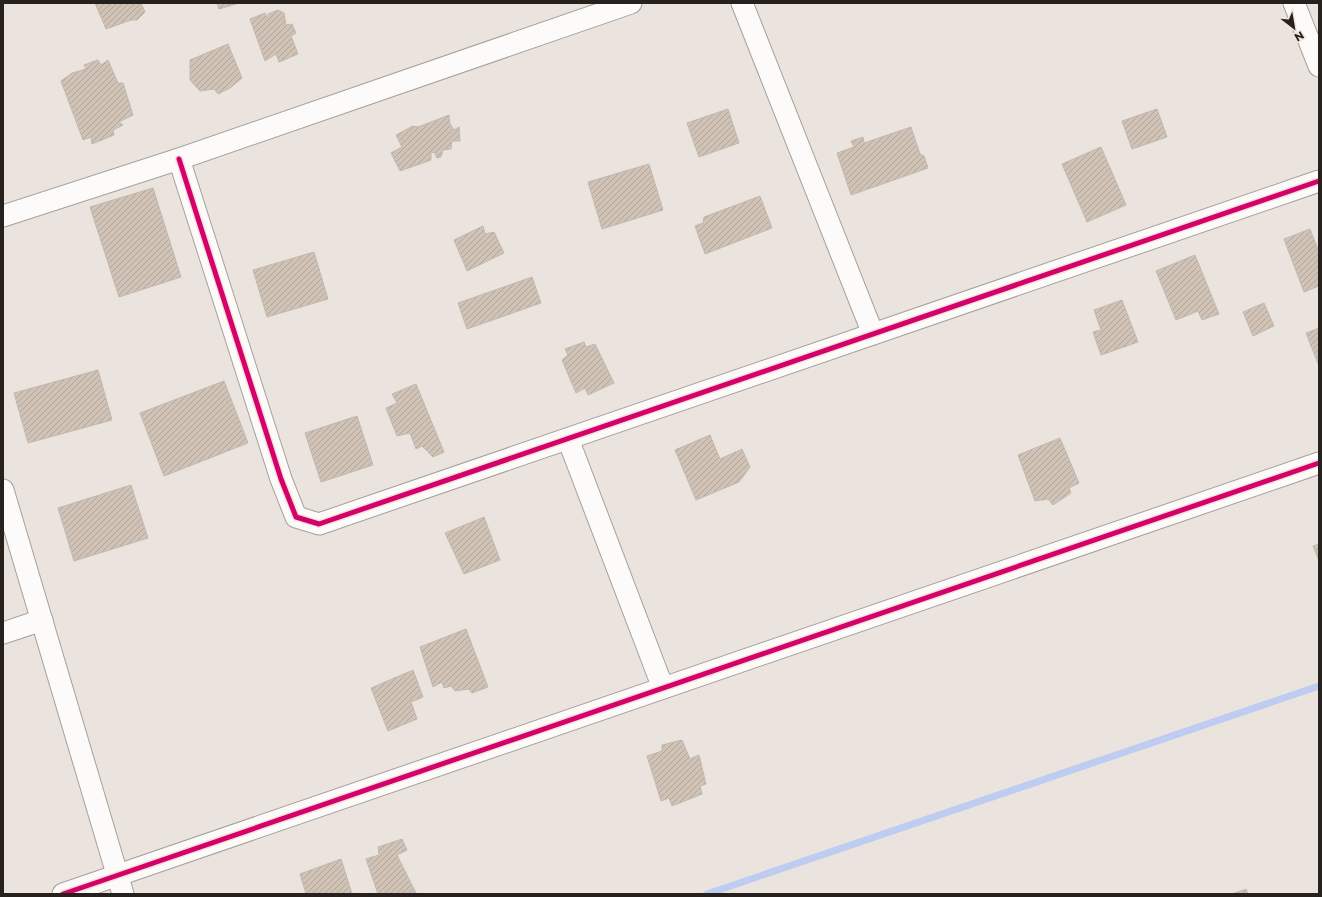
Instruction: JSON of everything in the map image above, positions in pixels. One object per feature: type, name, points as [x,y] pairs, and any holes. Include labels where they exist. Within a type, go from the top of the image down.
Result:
[{"type":"street","points":[[3,216],[179,159],[631,3]]},
{"type":"street","points":[[742,3],[873,334]]},
{"type":"street","points":[[1294,3],[1319,66]]},
{"type":"street","points":[[179,159],[281,479],[296,516],[319,524],[1319,181]]},
{"type":"street","points":[[568,439],[663,688]]},
{"type":"street","points":[[63,894],[120,885],[663,688],[1319,463]]},
{"type":"street","points":[[3,490],[120,885]]},
{"type":"street","points":[[3,633],[42,620]]},
{"type":"building","points":[[95,3],[141,3],[145,12],[137,20],[131,20],[106,29]]},
{"type":"building","points":[[217,3],[239,3],[219,9]]},
{"type":"building","points":[[278,10],[284,13],[286,25],[292,24],[296,33],[291,36],[298,54],[279,62],[276,54],[265,61],[250,19],[265,13],[268,20],[268,14]]},
{"type":"building","points":[[228,44],[242,78],[230,88],[218,94],[214,89],[200,91],[190,80],[190,60]]},
{"type":"building","points":[[98,60],[101,65],[108,60],[118,83],[123,83],[133,115],[119,122],[123,125],[113,130],[114,135],[92,144],[91,137],[83,140],[61,81],[72,73],[86,69],[84,65]]},
{"type":"building","points":[[728,109],[739,143],[699,157],[687,123]]},
{"type":"building","points":[[1157,109],[1167,137],[1132,149],[1122,121]]},
{"type":"building","points":[[449,115],[450,124],[454,130],[459,127],[460,141],[452,141],[451,149],[443,150],[441,157],[437,158],[435,153],[431,152],[431,160],[400,171],[391,153],[402,147],[396,135],[413,126],[418,127]]},
{"type":"building","points":[[911,127],[920,154],[924,156],[928,168],[851,195],[837,153],[854,147],[851,141],[863,137],[864,143]]},
{"type":"building","points":[[1101,147],[1126,205],[1087,222],[1062,164]]},
{"type":"building","points":[[649,164],[663,210],[602,229],[588,182]]},
{"type":"building","points":[[153,188],[181,277],[119,297],[90,207]]},
{"type":"building","points":[[760,196],[772,228],[705,254],[695,226],[703,223],[704,217]]},
{"type":"building","points":[[483,226],[485,234],[494,232],[504,253],[467,271],[454,240]]},
{"type":"building","points":[[1310,229],[1319,252],[1319,286],[1304,292],[1284,239]]},
{"type":"building","points":[[314,252],[328,299],[267,317],[253,270]]},
{"type":"building","points":[[1195,255],[1219,314],[1202,320],[1198,311],[1176,320],[1156,271]]},
{"type":"building","points":[[532,277],[541,303],[467,329],[458,303]]},
{"type":"building","points":[[1122,300],[1138,342],[1101,355],[1093,332],[1101,330],[1094,310]]},
{"type":"building","points":[[1264,303],[1274,326],[1253,336],[1243,312]]},
{"type":"building","points":[[1319,328],[1319,366],[1306,333]]},
{"type":"building","points":[[584,342],[586,347],[595,344],[614,383],[588,395],[585,388],[576,393],[562,360],[568,355],[565,349]]},
{"type":"building","points":[[98,370],[112,420],[28,443],[14,393]]},
{"type":"building","points":[[224,381],[248,443],[164,476],[140,413]]},
{"type":"building","points":[[416,384],[444,452],[433,457],[422,446],[416,449],[410,433],[397,436],[386,408],[397,403],[392,394]]},
{"type":"building","points":[[357,416],[373,465],[321,482],[305,433]]},
{"type":"building","points":[[710,435],[720,459],[742,449],[750,467],[739,482],[696,500],[675,450]]},
{"type":"building","points":[[1060,438],[1079,483],[1069,488],[1071,493],[1053,505],[1048,499],[1035,501],[1018,455]]},
{"type":"building","points":[[131,485],[148,538],[74,561],[58,508]]},
{"type":"building","points":[[484,517],[500,560],[464,574],[445,533]]},
{"type":"building","points":[[1319,544],[1319,561],[1313,546]]},
{"type":"building","points":[[466,629],[488,687],[472,693],[469,689],[455,691],[451,686],[444,688],[442,682],[433,687],[420,647]]},
{"type":"building","points":[[413,670],[423,697],[411,702],[417,719],[388,731],[371,688]]},
{"type":"building","points":[[682,740],[690,759],[699,755],[706,784],[700,786],[702,794],[672,806],[669,798],[661,801],[647,756],[662,751],[662,745]]},
{"type":"building","points":[[402,839],[407,850],[397,855],[416,893],[378,894],[366,859],[379,855],[378,847]]},
{"type":"building","points":[[341,859],[352,894],[306,894],[300,874]]},
{"type":"building","points":[[1246,889],[1248,894],[1232,894]]},
{"type":"waterway","points":[[707,894],[1319,686]]},
{"type":"cycle path","points":[[179,159],[281,479],[296,517],[319,524],[1319,181]]},
{"type":"cycle path","points":[[63,894],[1319,463]]}]
